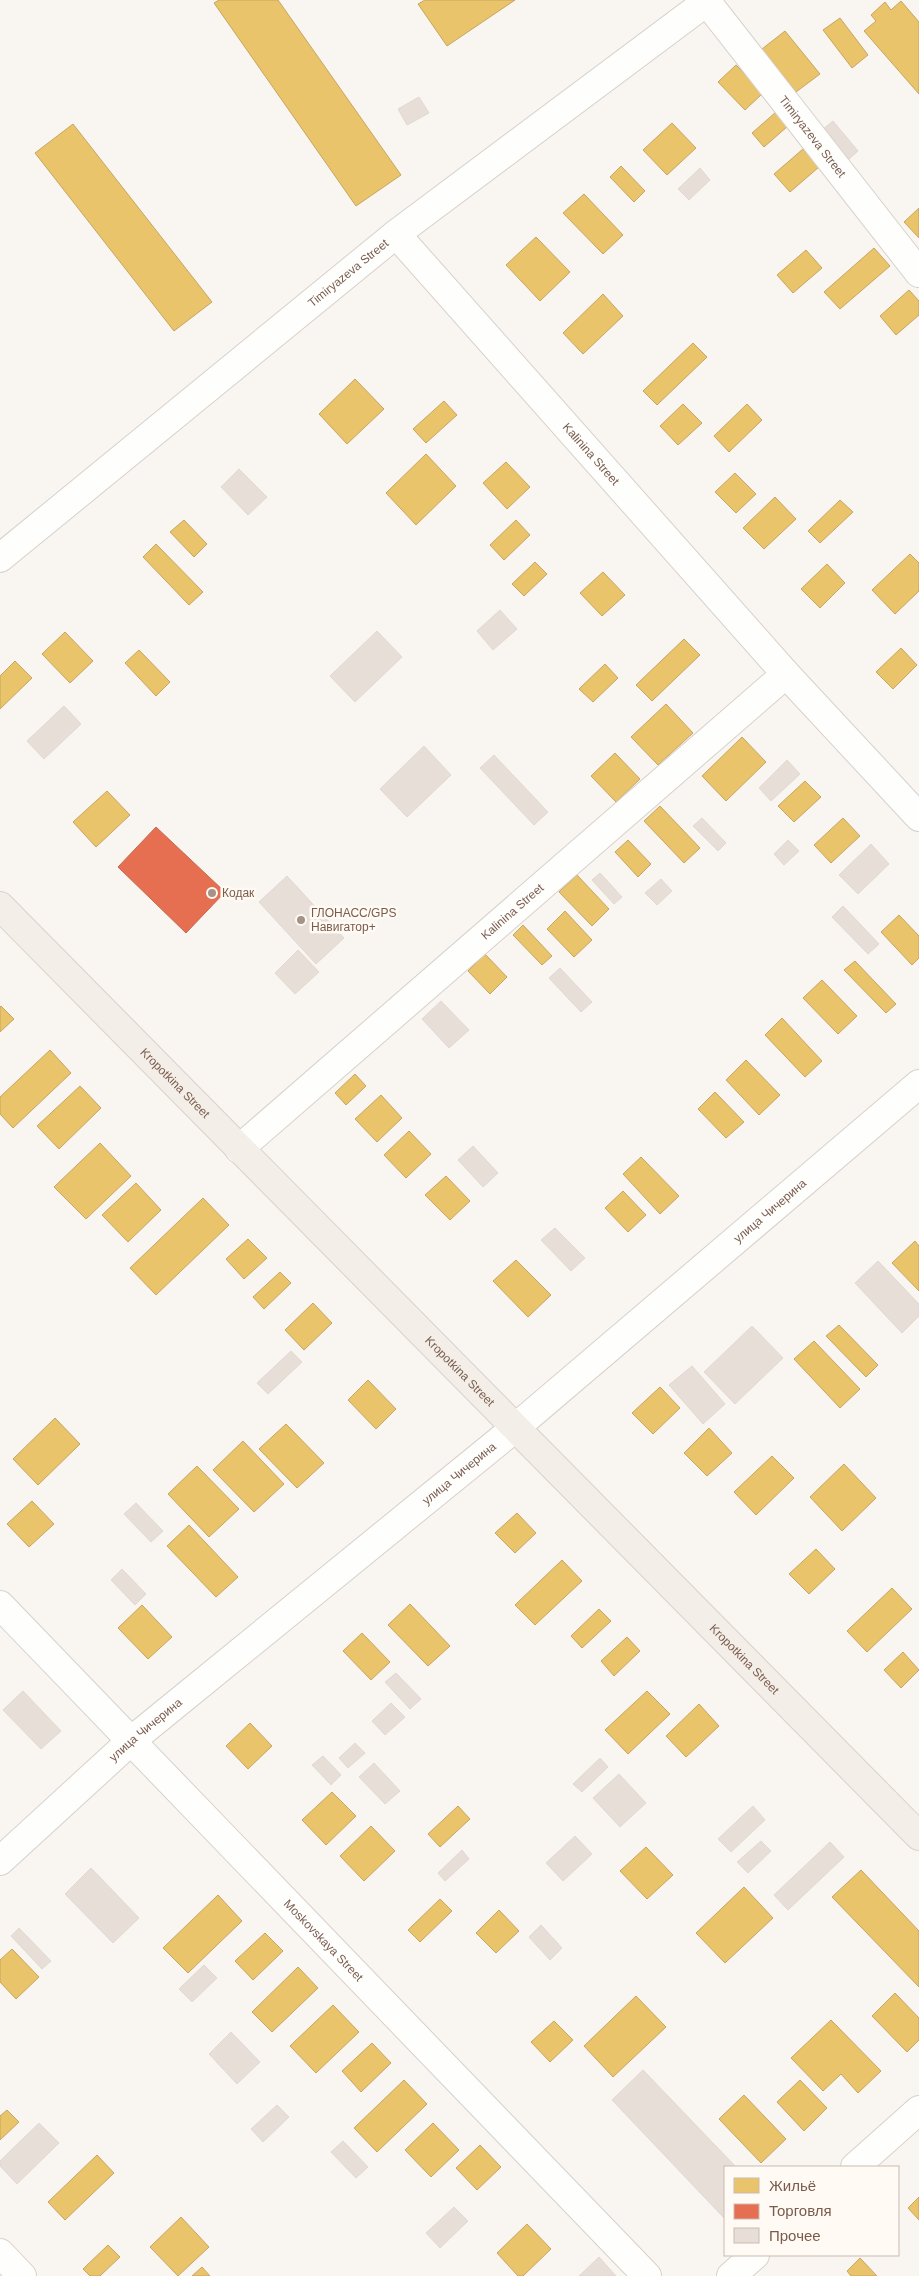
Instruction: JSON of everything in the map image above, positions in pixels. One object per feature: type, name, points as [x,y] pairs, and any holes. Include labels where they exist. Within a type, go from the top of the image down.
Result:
[{"type":"main road","name":"Kropotkina Street","points":[[0,906],[919,1836]]},
{"type":"street","name":"Timiryazeva Street","points":[[0,558],[396,234],[708,1],[919,273]]},
{"type":"street","name":"Kalinina Street","points":[[396,234],[786,674],[919,817]]},
{"type":"street","name":"Kalinina Street","points":[[239,1149],[786,674]]},
{"type":"street","name":"улица Чичерина","points":[[0,1860],[132,1740],[515,1428],[919,1084]]},
{"type":"street","name":"Moskovskaya Street","points":[[0,1605],[647,2276]]},
{"type":"street","points":[[855,2166],[919,2110]]},
{"type":"street","points":[[0,2253],[22,2276]]},
{"type":"street","points":[[731,2276],[754,2256]]},
{"type":"building: Жильё","points":[[219,0],[278,0],[401,175],[356,206],[214,3]]},
{"type":"building: Жильё","points":[[425,0],[515,0],[447,46],[418,4]]},
{"type":"building: Жильё","points":[[901,1],[919,22],[919,94],[864,31],[876,21],[871,15],[885,2],[891,10]]},
{"type":"building: Жильё","points":[[840,18],[868,55],[852,68],[823,30]]},
{"type":"building: Жильё","points":[[785,31],[820,74],[796,92],[762,49]]},
{"type":"building: Жильё","points":[[736,65],[763,93],[745,110],[718,82]]},
{"type":"building: Жильё","points":[[776,112],[788,126],[764,147],[752,133]]},
{"type":"building: Жильё","points":[[672,123],[696,148],[667,175],[643,150]]},
{"type":"building: Жильё","points":[[73,124],[212,302],[174,331],[35,153]]},
{"type":"building: Жильё","points":[[803,149],[819,167],[790,192],[774,174]]},
{"type":"building: Жильё","points":[[621,166],[645,191],[634,202],[610,177]]},
{"type":"building: Жильё","points":[[584,194],[623,235],[603,254],[563,213]]},
{"type":"building: Жильё","points":[[919,208],[919,238],[904,222]]},
{"type":"building: Жильё","points":[[536,237],[570,272],[540,301],[506,265]]},
{"type":"building: Жильё","points":[[874,248],[890,266],[840,309],[824,292]]},
{"type":"building: Жильё","points":[[806,250],[822,268],[793,293],[777,275]]},
{"type":"building: Жильё","points":[[909,290],[919,301],[919,315],[896,335],[880,316]]},
{"type":"building: Жильё","points":[[603,294],[623,316],[583,354],[563,333]]},
{"type":"building: Жильё","points":[[693,343],[707,357],[657,405],[643,391]]},
{"type":"building: Жильё","points":[[355,379],[384,409],[347,444],[319,414]]},
{"type":"building: Жильё","points":[[444,401],[457,415],[426,443],[413,429]]},
{"type":"building: Жильё","points":[[683,404],[702,423],[678,445],[660,426]]},
{"type":"building: Жильё","points":[[747,404],[762,420],[729,452],[714,436]]},
{"type":"building: Жильё","points":[[426,454],[456,486],[416,525],[386,493]]},
{"type":"building: Жильё","points":[[506,462],[530,487],[507,509],[483,483]]},
{"type":"building: Жильё","points":[[735,473],[756,494],[736,513],[715,492]]},
{"type":"building: Жильё","points":[[775,497],[796,519],[764,549],[743,528]]},
{"type":"building: Жильё","points":[[840,500],[853,512],[820,543],[808,531]]},
{"type":"building: Жильё","points":[[184,520],[207,544],[194,557],[170,532]]},
{"type":"building: Жильё","points":[[516,520],[530,535],[504,560],[490,545]]},
{"type":"building: Жильё","points":[[156,544],[203,592],[189,605],[143,557]]},
{"type":"building: Жильё","points":[[910,554],[919,563],[919,591],[895,614],[872,590]]},
{"type":"building: Жильё","points":[[535,562],[547,574],[524,596],[512,584]]},
{"type":"building: Жильё","points":[[827,564],[845,583],[820,608],[801,589]]},
{"type":"building: Жильё","points":[[603,572],[625,595],[602,616],[580,593]]},
{"type":"building: Жильё","points":[[65,632],[93,661],[70,683],[42,654]]},
{"type":"building: Жильё","points":[[684,639],[700,655],[652,701],[636,685]]},
{"type":"building: Жильё","points":[[901,648],[917,665],[893,689],[876,672]]},
{"type":"building: Жильё","points":[[139,650],[170,682],[156,696],[125,663]]},
{"type":"building: Жильё","points":[[15,661],[32,678],[0,709],[0,676]]},
{"type":"building: Жильё","points":[[605,664],[618,678],[593,702],[579,689]]},
{"type":"building: Жильё","points":[[666,704],[693,733],[658,765],[631,737]]},
{"type":"building: Жильё","points":[[742,737],[766,762],[726,801],[702,776]]},
{"type":"building: Жильё","points":[[615,753],[640,779],[616,802],[591,776]]},
{"type":"building: Жильё","points":[[805,781],[821,797],[794,822],[778,806]]},
{"type":"building: Жильё","points":[[107,791],[130,815],[96,847],[73,822]]},
{"type":"building: Жильё","points":[[660,806],[700,848],[684,863],[644,821]]},
{"type":"building: Жильё","points":[[843,818],[860,836],[831,863],[814,845]]},
{"type":"building: Жильё","points":[[628,840],[651,864],[638,877],[615,852]]},
{"type":"building: Жильё","points":[[577,875],[609,909],[592,926],[559,892]]},
{"type":"building: Жильё","points":[[565,911],[592,940],[574,957],[547,929]]},
{"type":"building: Жильё","points":[[899,915],[919,936],[919,958],[912,965],[881,932]]},
{"type":"building: Жильё","points":[[523,925],[552,956],[542,965],[513,935]]},
{"type":"building: Жильё","points":[[485,954],[507,977],[490,994],[468,971]]},
{"type":"building: Жильё","points":[[855,961],[896,1004],[886,1013],[844,970]]},
{"type":"building: Жильё","points":[[822,980],[857,1016],[838,1034],[803,998]]},
{"type":"building: Жильё","points":[[0,1007],[14,1019],[0,1032]]},
{"type":"building: Жильё","points":[[782,1018],[822,1061],[805,1077],[765,1035]]},
{"type":"building: Жильё","points":[[50,1050],[71,1073],[13,1128],[0,1114],[0,1097]]},
{"type":"building: Жильё","points":[[746,1060],[780,1095],[759,1115],[726,1080]]},
{"type":"building: Жильё","points":[[355,1074],[366,1086],[346,1105],[335,1093]]},
{"type":"building: Жильё","points":[[80,1086],[101,1108],[59,1149],[37,1126]]},
{"type":"building: Жильё","points":[[715,1092],[744,1122],[726,1138],[698,1109]]},
{"type":"building: Жильё","points":[[381,1095],[402,1118],[377,1142],[355,1119]]},
{"type":"building: Жильё","points":[[409,1131],[431,1154],[406,1178],[384,1155]]},
{"type":"building: Жильё","points":[[100,1143],[131,1176],[86,1219],[54,1187]]},
{"type":"building: Жильё","points":[[641,1157],[679,1196],[660,1214],[623,1174]]},
{"type":"building: Жильё","points":[[446,1176],[470,1201],[450,1220],[425,1195]]},
{"type":"building: Жильё","points":[[136,1183],[161,1210],[128,1242],[102,1215]]},
{"type":"building: Жильё","points":[[623,1191],[646,1215],[628,1232],[605,1208]]},
{"type":"building: Жильё","points":[[203,1198],[229,1225],[156,1295],[130,1268]]},
{"type":"building: Жильё","points":[[248,1239],[267,1258],[244,1279],[226,1259]]},
{"type":"building: Жильё","points":[[915,1241],[919,1246],[919,1291],[892,1263]]},
{"type":"building: Жильё","points":[[516,1260],[551,1295],[528,1317],[493,1281]]},
{"type":"building: Жильё","points":[[280,1272],[291,1283],[264,1309],[253,1297]]},
{"type":"building: Жильё","points":[[313,1303],[332,1323],[304,1350],[285,1330]]},
{"type":"building: Жильё","points":[[839,1325],[878,1365],[866,1377],[826,1336]]},
{"type":"building: Жильё","points":[[814,1341],[860,1389],[840,1408],[794,1359]]},
{"type":"building: Жильё","points":[[368,1380],[396,1409],[376,1429],[348,1400]]},
{"type":"building: Жильё","points":[[660,1387],[680,1408],[653,1434],[632,1413]]},
{"type":"building: Жильё","points":[[55,1418],[80,1444],[38,1485],[13,1459]]},
{"type":"building: Жильё","points":[[286,1424],[324,1463],[297,1488],[259,1449]]},
{"type":"building: Жильё","points":[[709,1428],[732,1453],[707,1476],[684,1453]]},
{"type":"building: Жильё","points":[[243,1441],[284,1484],[254,1512],[213,1470]]},
{"type":"building: Жильё","points":[[772,1456],[794,1478],[756,1515],[734,1492]]},
{"type":"building: Жильё","points":[[844,1464],[876,1498],[842,1531],[810,1497]]},
{"type":"building: Жильё","points":[[197,1466],[239,1509],[209,1537],[168,1494]]},
{"type":"building: Жильё","points":[[32,1501],[54,1524],[29,1547],[7,1524]]},
{"type":"building: Жильё","points":[[517,1513],[536,1533],[515,1553],[495,1533]]},
{"type":"building: Жильё","points":[[189,1525],[238,1577],[216,1597],[167,1546]]},
{"type":"building: Жильё","points":[[816,1549],[835,1569],[809,1594],[789,1574]]},
{"type":"building: Жильё","points":[[562,1560],[582,1581],[535,1625],[515,1605]]},
{"type":"building: Жильё","points":[[892,1588],[912,1609],[867,1652],[847,1631]]},
{"type":"building: Жильё","points":[[410,1604],[450,1646],[428,1666],[388,1625]]},
{"type":"building: Жильё","points":[[142,1605],[172,1637],[148,1659],[118,1628]]},
{"type":"building: Жильё","points":[[599,1609],[611,1621],[582,1648],[571,1636]]},
{"type":"building: Жильё","points":[[362,1633],[390,1662],[371,1680],[343,1651]]},
{"type":"building: Жильё","points":[[627,1637],[640,1651],[614,1676],[601,1661]]},
{"type":"building: Жильё","points":[[903,1652],[919,1670],[901,1688],[884,1670]]},
{"type":"building: Жильё","points":[[647,1691],[670,1714],[628,1754],[605,1730]]},
{"type":"building: Жильё","points":[[699,1704],[719,1726],[686,1757],[666,1736]]},
{"type":"building: Жильё","points":[[250,1723],[272,1746],[248,1769],[226,1746]]},
{"type":"building: Жильё","points":[[332,1792],[356,1816],[326,1845],[302,1820]]},
{"type":"building: Жильё","points":[[458,1806],[470,1819],[440,1847],[428,1834]]},
{"type":"building: Жильё","points":[[371,1826],[395,1851],[364,1881],[340,1856]]},
{"type":"building: Жильё","points":[[646,1847],[673,1875],[647,1899],[620,1871]]},
{"type":"building: Жильё","points":[[861,1870],[919,1931],[919,1987],[832,1897]]},
{"type":"building: Жильё","points":[[744,1887],[773,1918],[725,1963],[696,1933]]},
{"type":"building: Жильё","points":[[218,1895],[242,1921],[188,1973],[163,1948]]},
{"type":"building: Жильё","points":[[440,1899],[452,1911],[420,1942],[408,1930]]},
{"type":"building: Жильё","points":[[499,1910],[519,1931],[496,1953],[476,1933]]},
{"type":"building: Жильё","points":[[265,1933],[283,1951],[253,1980],[235,1961]]},
{"type":"building: Жильё","points":[[12,1949],[39,1977],[16,1999],[0,1982],[0,1960]]},
{"type":"building: Жильё","points":[[298,1967],[318,1988],[272,2032],[252,2012]]},
{"type":"building: Жильё","points":[[895,1993],[919,2018],[919,2040],[907,2052],[872,2016]]},
{"type":"building: Жильё","points":[[636,1996],[666,2027],[613,2077],[584,2046]]},
{"type":"building: Жильё","points":[[333,2005],[359,2032],[316,2073],[290,2046]]},
{"type":"building: Жильё","points":[[831,2020],[881,2071],[858,2093],[841,2074],[823,2091],[791,2058]]},
{"type":"building: Жильё","points":[[554,2021],[573,2040],[550,2062],[531,2042]]},
{"type":"building: Жильё","points":[[372,2043],[391,2063],[361,2092],[342,2071]]},
{"type":"building: Жильё","points":[[404,2080],[427,2104],[377,2152],[354,2128]]},
{"type":"building: Жильё","points":[[800,2080],[827,2108],[804,2131],[777,2102]]},
{"type":"building: Жильё","points":[[744,2095],[786,2139],[761,2163],[719,2119]]},
{"type":"building: Жильё","points":[[7,2110],[19,2122],[0,2140],[0,2116]]},
{"type":"building: Жильё","points":[[433,2123],[459,2150],[431,2177],[405,2150]]},
{"type":"building: Жильё","points":[[480,2145],[501,2167],[477,2190],[456,2168]]},
{"type":"building: Жильё","points":[[97,2155],[114,2173],[65,2220],[48,2202]]},
{"type":"building: Жильё","points":[[919,2197],[919,2220],[908,2208]]},
{"type":"building: Жильё","points":[[181,2217],[209,2247],[178,2276],[150,2247]]},
{"type":"building: Жильё","points":[[527,2224],[551,2249],[523,2276],[518,2276],[497,2253]]},
{"type":"building: Жильё","points":[[108,2245],[120,2257],[100,2276],[90,2276],[83,2269]]},
{"type":"building: Жильё","points":[[860,2258],[877,2276],[851,2276],[847,2271]]},
{"type":"building: Жильё","points":[[202,2267],[210,2276],[192,2276]]},
{"type":"building: Торговля","points":[[156,827],[225,892],[186,933],[118,867]]},
{"type":"building: Прочее","points":[[419,97],[429,113],[407,125],[398,109]]},
{"type":"building: Прочее","points":[[833,121],[858,151],[848,160],[822,130]]},
{"type":"building: Прочее","points":[[700,168],[710,180],[689,200],[678,189]]},
{"type":"building: Прочее","points":[[239,469],[267,497],[248,515],[221,487]]},
{"type":"building: Прочее","points":[[500,610],[517,629],[493,650],[477,631]]},
{"type":"building: Прочее","points":[[377,631],[402,657],[355,702],[330,676]]},
{"type":"building: Прочее","points":[[64,706],[81,724],[44,759],[27,741]]},
{"type":"building: Прочее","points":[[424,746],[451,775],[407,817],[380,789]]},
{"type":"building: Прочее","points":[[494,755],[548,812],[534,825],[480,768]]},
{"type":"building: Прочее","points":[[787,760],[800,774],[771,801],[759,788]]},
{"type":"building: Прочее","points":[[702,818],[726,843],[718,851],[693,826]]},
{"type":"building: Прочее","points":[[788,840],[799,851],[784,865],[774,854]]},
{"type":"building: Прочее","points":[[871,844],[889,864],[858,894],[839,875]]},
{"type":"building: Прочее","points":[[600,873],[622,897],[614,904],[592,880]]},
{"type":"building: Прочее","name":"ГЛОНАСС/GPS Навигатор+","points":[[287,876],[344,938],[316,964],[259,902]]},
{"type":"building: Прочее","points":[[661,879],[672,891],[657,905],[645,893]]},
{"type":"building: Прочее","points":[[843,906],[879,944],[868,954],[832,917]]},
{"type":"building: Прочее","points":[[298,950],[319,972],[295,994],[275,973]]},
{"type":"building: Прочее","points":[[560,968],[592,1002],[581,1012],[549,978]]},
{"type":"building: Прочее","points":[[441,1001],[469,1030],[449,1048],[422,1019]]},
{"type":"building: Прочее","points":[[473,1146],[498,1173],[483,1187],[458,1160]]},
{"type":"building: Прочее","points":[[555,1228],[585,1258],[571,1271],[541,1240]]},
{"type":"building: Прочее","points":[[878,1261],[919,1304],[919,1316],[902,1333],[855,1283]]},
{"type":"building: Прочее","points":[[752,1326],[783,1358],[735,1404],[704,1372]]},
{"type":"building: Прочее","points":[[291,1351],[302,1362],[268,1394],[257,1383]]},
{"type":"building: Прочее","points":[[692,1366],[725,1404],[703,1424],[669,1385]]},
{"type":"building: Прочее","points":[[136,1503],[163,1531],[151,1542],[124,1514]]},
{"type":"building: Прочее","points":[[122,1569],[146,1594],[135,1605],[111,1580]]},
{"type":"building: Прочее","points":[[396,1673],[421,1699],[410,1709],[385,1682]]},
{"type":"building: Прочее","points":[[23,1691],[61,1731],[41,1749],[3,1710]]},
{"type":"building: Прочее","points":[[391,1703],[405,1717],[385,1735],[372,1721]]},
{"type":"building: Прочее","points":[[355,1743],[365,1753],[348,1768],[339,1758]]},
{"type":"building: Прочее","points":[[323,1756],[341,1775],[331,1785],[312,1765]]},
{"type":"building: Прочее","points":[[600,1758],[608,1767],[582,1792],[573,1784]]},
{"type":"building: Прочее","points":[[374,1763],[400,1791],[385,1804],[359,1777]]},
{"type":"building: Прочее","points":[[619,1774],[646,1803],[620,1827],[593,1798]]},
{"type":"building: Прочее","points":[[753,1806],[765,1820],[731,1852],[718,1839]]},
{"type":"building: Прочее","points":[[575,1836],[592,1854],[563,1881],[546,1863]]},
{"type":"building: Прочее","points":[[761,1841],[771,1851],[748,1873],[737,1862]]},
{"type":"building: Прочее","points":[[830,1842],[844,1857],[788,1910],[774,1895]]},
{"type":"building: Прочее","points":[[462,1850],[469,1859],[445,1881],[438,1873]]},
{"type":"building: Прочее","points":[[91,1868],[139,1918],[113,1943],[65,1894]]},
{"type":"building: Прочее","points":[[541,1925],[562,1948],[550,1960],[529,1937]]},
{"type":"building: Прочее","points":[[19,1928],[51,1961],[42,1969],[11,1936]]},
{"type":"building: Прочее","points":[[204,1965],[217,1978],[192,2002],[179,1989]]},
{"type":"building: Прочее","points":[[231,2032],[260,2062],[237,2084],[209,2054]]},
{"type":"building: Прочее","points":[[643,2070],[735,2166],[724,2166],[724,2218],[612,2100]]},
{"type":"building: Прочее","points":[[277,2105],[289,2117],[263,2142],[251,2129]]},
{"type":"building: Прочее","points":[[39,2123],[59,2143],[17,2184],[0,2166],[0,2161]]},
{"type":"building: Прочее","points":[[343,2141],[368,2167],[356,2178],[331,2152]]},
{"type":"building: Прочее","points":[[454,2207],[468,2221],[440,2248],[426,2233]]},
{"type":"building: Прочее","points":[[599,2257],[616,2276],[579,2276]]},
{"type":"place","name":"Кодак","points":[[212,893]]},
{"type":"place","name":"ГЛОНАСС/GPS Навигатор+","points":[[301,920]]}]
